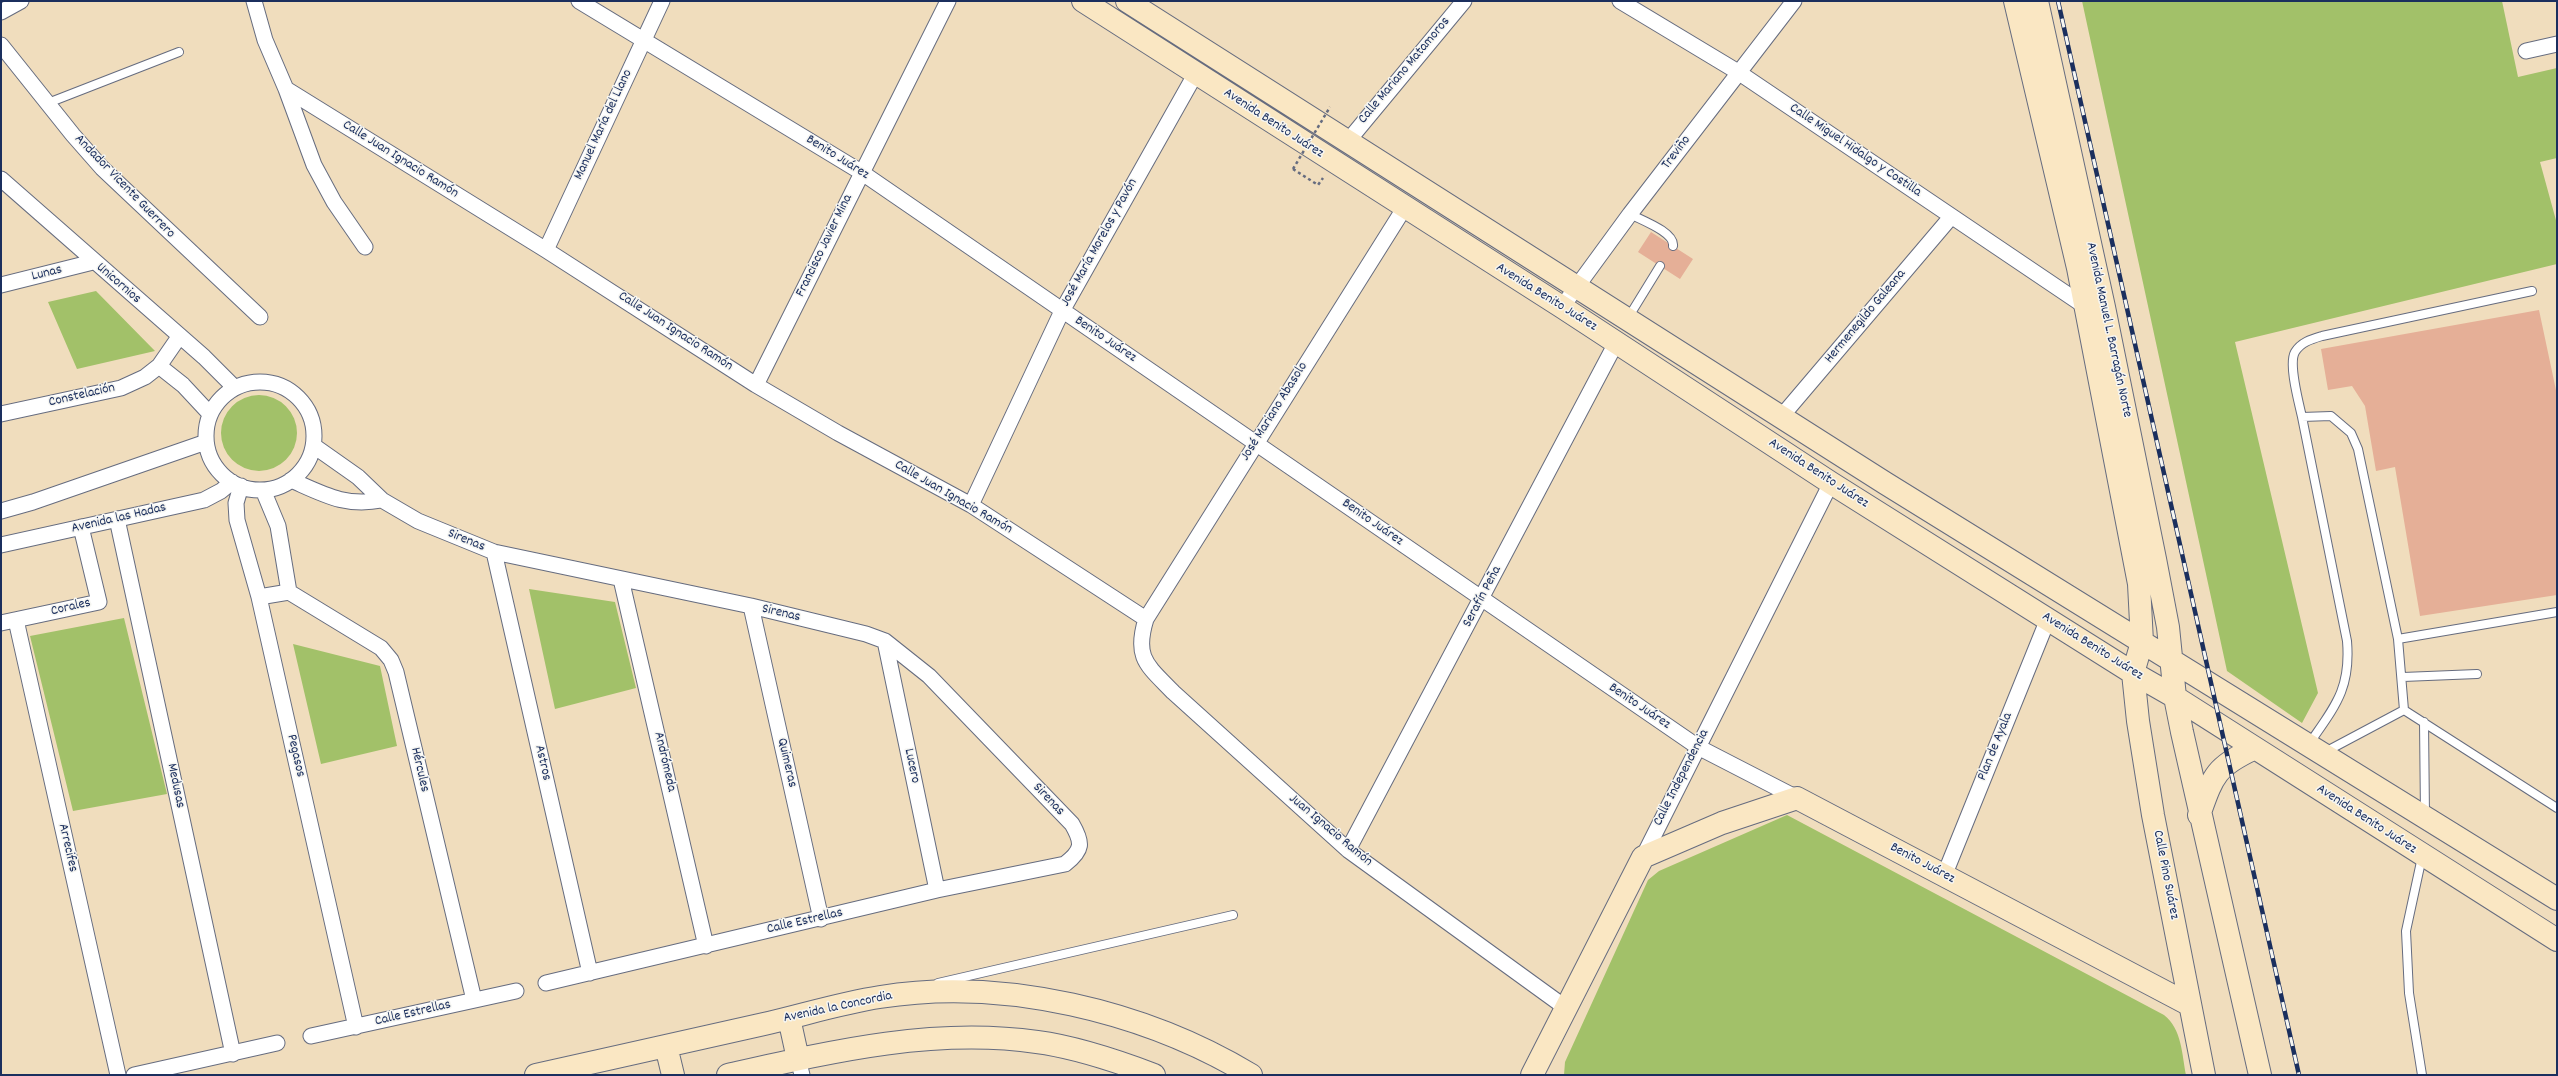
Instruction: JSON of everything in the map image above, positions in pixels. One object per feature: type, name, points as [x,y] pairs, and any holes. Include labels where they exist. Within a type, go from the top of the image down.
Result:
[{"type":"main road","name":"Avenida Benito Juárez","points":[[1083,1],[1333,163],[1562,307],[1832,483],[2133,673],[2175,697],[2422,856],[2557,940]]},
{"type":"main road","name":"Avenida Benito Juárez","points":[[1127,1],[1578,286],[1781,417],[2557,899]]},
{"type":"main road","name":"Avenida Manuel L. Barragán Norte","points":[[2015,1],[2038,90],[2086,307],[2139,584],[2142,642],[2133,673]]},
{"type":"main road","name":"Avenida Manuel L. Barragán Norte","points":[[2036,1],[2104,307],[2164,604],[2172,661],[2175,697]]},
{"type":"main road","name":"Calle Pino Suárez","points":[[2133,673],[2138,721],[2150,793],[2204,1075]]},
{"type":"main road","points":[[2175,697],[2199,815],[2260,1075]]},
{"type":"main road","points":[[2199,815],[2212,781],[2218,770],[2253,748]]},
{"type":"main road","name":"Benito Juárez","points":[[1797,798],[2190,1005]]},
{"type":"main road","points":[[1643,857],[1722,823],[1797,798]]},
{"type":"main road","name":"Calle Independencia","points":[[1538,1070],[1566,1008],[1643,857]]},
{"type":"main road","name":"Avenida la Concordia","points":[[536,1075],[880,996],[948,992],[1015,996],[1076,1005],[1144,1024],[1216,1054],[1251,1075]]},
{"type":"main road","points":[[789,1018],[800,1067]]},
{"type":"main road","points":[[728,1075],[800,1067],[899,1042],[988,1037],[1038,1042],[1119,1062],[1154,1075]]},
{"type":"main road","points":[[666,1046],[673,1075]]},
{"type":"street","points":[[1,12],[21,1]]},
{"type":"street","points":[[254,1],[265,40],[286,89],[314,165],[334,202],[364,247]]},
{"type":"street","name":"Benito Juárez","points":[[579,1],[861,172],[1062,311],[1256,442],[1481,600],[1698,747],[1797,798]]},
{"type":"street","name":"Manuel María del Llano","points":[[546,250],[662,1]]},
{"type":"street","name":"Francisco Javier Mina","points":[[756,385],[861,172],[948,1]]},
{"type":"street","name":"Calle Mariano Matamoros","points":[[1348,142],[1464,1]]},
{"type":"street","name":"Calle Miguel Hidalgo y Costilla","points":[[1620,1],[1738,72],[2086,307]]},
{"type":"street","name":"Treviño","points":[[1562,307],[1630,214],[1794,1]]},
{"type":"street","points":[[2526,51],[2557,44]]},
{"type":"street","name":"Andador Vicente Guerrero","points":[[1,45],[102,168],[188,252],[260,317]]},
{"type":"street","name":"José María Morelos y Pavón","points":[[971,505],[1062,311],[1196,73]]},
{"type":"street","name":"Calle Juan Ignacio Ramón","points":[[286,89],[546,250],[756,385],[838,433],[971,505],[1146,619]]},
{"type":"street","name":"Unicornios","points":[[1,179],[93,262],[204,357],[235,388]]},
{"type":"street","name":"José Mariano Abasolo","points":[[1146,619],[1405,207]]},
{"type":"street","name":"Hermenegildo Galeana","points":[[1781,417],[1951,217]]},
{"type":"street","name":"Lunas","points":[[1,285],[93,262]]},
{"type":"street","name":"Constelación","points":[[1,414],[121,388],[145,377],[159,366],[179,337]]},
{"type":"street","name":"Serafín Peña","points":[[1348,850],[1616,343]]},
{"type":"street","points":[[159,366],[183,385],[210,414]]},
{"type":"street","points":[[258,381],[282,386],[302,400],[313,422],[314,446],[306,466],[291,480],[278,487],[263,490],[236,484],[219,472],[211,458],[206,442],[210,414],[221,399],[235,388],[258,381]]},
{"type":"street","points":[[1,511],[33,502],[206,442]]},
{"type":"street","name":"Sirenas","points":[[314,446],[358,477],[382,500],[418,521],[494,552],[751,606],[866,634],[885,641],[929,676],[1072,824],[1079,836],[1080,846],[1076,856],[1065,864]]},
{"type":"street","points":[[291,480],[333,499],[349,503],[382,500]]},
{"type":"street","name":"Calle Independencia","points":[[1643,857],[1832,483]]},
{"type":"street","name":"Avenida las Hadas","points":[[1,545],[204,500],[236,484]]},
{"type":"street","name":"Pegasos","points":[[236,484],[236,512],[259,597],[356,1027]]},
{"type":"street","points":[[259,597],[289,592],[278,526],[263,490]]},
{"type":"street","name":"Medusas","points":[[117,519],[233,1054]]},
{"type":"street","name":"Corales","points":[[8,622],[99,602],[81,527]]},
{"type":"street","name":"Astros","points":[[494,552],[590,973]]},
{"type":"street","name":"Andrómeda","points":[[621,579],[706,946]]},
{"type":"street","name":"Hércules","points":[[289,592],[381,648],[391,660],[398,680],[474,1000]]},
{"type":"street","name":"Quimeras","points":[[751,606],[821,919]]},
{"type":"street","name":"Juan Ignacio Ramón","points":[[1146,619],[1140,638],[1142,655],[1148,667],[1348,850],[1566,1008]]},
{"type":"street","name":"Plan de Ayala","points":[[1944,876],[2048,619]]},
{"type":"street","name":"Arrecifes","points":[[8,622],[118,1075]]},
{"type":"street","name":"Lucero","points":[[885,641],[937,890]]},
{"type":"street","name":"Calle Estrellas","points":[[546,983],[821,919],[937,890],[1065,864]]},
{"type":"street","name":"Calle Estrellas","points":[[311,1036],[516,991]]},
{"type":"street","points":[[134,1075],[277,1043]]},
{"type":"lane","points":[[48,103],[179,52]]},
{"type":"lane","points":[[1630,214],[1662,230],[1671,238],[1673,246]]},
{"type":"lane","points":[[1628,318],[1660,266]]},
{"type":"lane","points":[[2315,750],[2346,682],[2349,664],[2347,641],[2302,417],[2293,364],[2294,353],[2300,345],[2322,336],[2532,291]]},
{"type":"lane","points":[[2302,417],[2331,416],[2351,433],[2358,449],[2398,639],[2403,676],[2404,710]]},
{"type":"lane","points":[[2398,639],[2557,612]]},
{"type":"lane","points":[[2403,676],[2477,674]]},
{"type":"lane","points":[[2315,750],[2404,710]]},
{"type":"lane","points":[[2404,710],[2557,808]]},
{"type":"lane","points":[[2424,722],[2425,818]]},
{"type":"lane","points":[[2422,856],[2406,939],[2409,993],[2422,1075]]},
{"type":"lane","points":[[880,996],[1233,915]]},
{"type":"path","points":[[1318,185],[1293,169],[1330,107]]},
{"type":"green space","points":[[2082,1],[2502,1],[2518,77],[2557,68],[2557,158],[2540,162],[2557,224],[2557,264],[2235,342],[2318,693],[2302,723],[2227,671]]},
{"type":"green space","points":[[96,291],[155,351],[77,369],[48,302]]},
{"type":"green space","points":[[259,395],[273,398],[286,406],[294,419],[297,433],[294,447],[286,460],[273,468],[259,471],[245,468],[232,460],[224,447],[221,433],[224,419],[232,406],[245,398]]},
{"type":"green space","points":[[529,589],[615,602],[636,688],[555,709]]},
{"type":"green space","points":[[124,618],[167,794],[73,811],[30,636]]},
{"type":"green space","points":[[293,644],[380,666],[397,746],[321,764]]},
{"type":"green space","points":[[1787,815],[2164,1015],[2170,1021],[2178,1035],[2186,1075],[1564,1075],[1565,1062],[1648,880],[1659,871]]},
{"type":"building","points":[[1651,232],[1693,259],[1680,279],[1638,252]]},
{"type":"building","points":[[2539,310],[2557,395],[2557,595],[2420,616],[2395,467],[2376,471],[2365,406],[2352,386],[2328,390],[2321,349]]},
{"type":"railway","points":[[2058,1],[2299,1075]]}]
